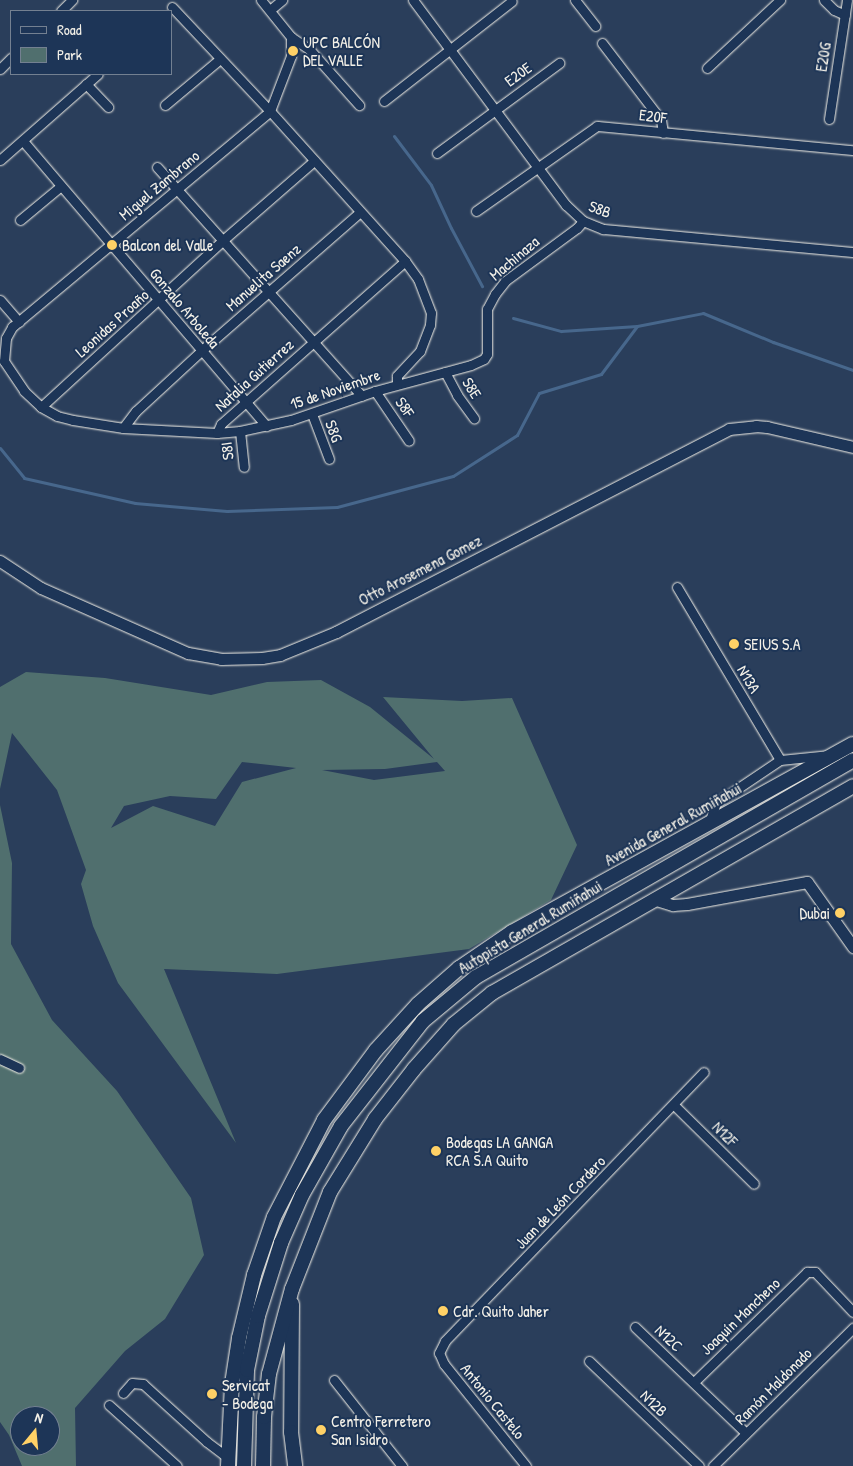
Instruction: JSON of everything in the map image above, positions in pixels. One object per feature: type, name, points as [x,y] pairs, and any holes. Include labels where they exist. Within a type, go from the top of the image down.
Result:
[{"type":"main road","name":"Avenida General Rumiñahui","points":[[228,1462],[232,1384],[239,1338],[254,1276],[274,1217],[324,1120],[355,1076],[418,1004],[459,968],[512,932],[853,744]]},
{"type":"main road","name":"Autopista General Rumiñahui","points":[[244,1466],[247,1370],[258,1316],[281,1244],[302,1195],[342,1126],[423,1021],[476,977],[853,760]]},
{"type":"main road","points":[[263,1466],[269,1374],[292,1290],[330,1192],[375,1119],[414,1069],[454,1024],[492,992],[853,786]]},
{"type":"main road","points":[[292,1290],[291,1432],[295,1466]]},
{"type":"street","points":[[261,0],[291,37],[310,50],[359,105]]},
{"type":"street","points":[[270,10],[282,0]]},
{"type":"street","name":"S8B","points":[[413,0],[539,166],[566,205],[583,221],[603,229],[853,252]]},
{"type":"street","points":[[575,0],[595,26]]},
{"type":"street","points":[[707,68],[780,0]]},
{"type":"street","points":[[824,0],[834,10],[845,15]]},
{"type":"street","name":"E20G","points":[[829,119],[847,0]]},
{"type":"street","points":[[384,101],[512,1]]},
{"type":"street","name":"15 de Noviembre","points":[[2,361],[24,391],[41,407],[58,416],[123,428],[217,433],[266,426],[312,414],[397,384],[397,376],[420,351],[430,326],[431,313],[426,296],[405,261],[270,110],[172,6]]},
{"type":"street","name":"Miguel Zambrano","points":[[2,361],[6,338],[19,322],[270,110],[291,56],[291,37]]},
{"type":"street","points":[[602,43],[660,120],[663,133]]},
{"type":"street","points":[[0,69],[10,59]]},
{"type":"street","points":[[165,105],[220,59]]},
{"type":"street","name":"E20E","points":[[437,153],[559,62]]},
{"type":"street","points":[[1,158],[23,141],[97,75]]},
{"type":"street","points":[[86,84],[108,107]]},
{"type":"street","name":"E20F","points":[[476,211],[597,126],[853,150]]},
{"type":"street","name":"Gonzalo Arboleda","points":[[23,141],[266,426]]},
{"type":"street","name":"Leonidas Proaño","points":[[41,407],[160,300],[223,240],[314,161]]},
{"type":"street","name":"Natalia Gutierrez","points":[[157,167],[362,396]]},
{"type":"street","points":[[20,220],[61,186]]},
{"type":"street","name":"Manuelita Saenz","points":[[123,428],[136,411],[202,350],[360,212]]},
{"type":"street","name":"Machinaza","points":[[397,384],[445,372],[484,359],[487,354],[487,309],[495,294],[506,281],[577,228],[583,221]]},
{"type":"street","name":"Natalia Gutierrez","points":[[217,433],[221,424],[405,261]]},
{"type":"street","points":[[0,300],[19,322]]},
{"type":"street","name":"S8E","points":[[445,372],[456,395],[474,418]]},
{"type":"street","name":"S8F","points":[[375,391],[409,441]]},
{"type":"street","name":"S8G","points":[[312,414],[329,459]]},
{"type":"street","name":"Otto Arosemena Gomez","points":[[0,561],[41,588],[188,653],[221,660],[262,658],[280,655],[336,632],[730,429],[756,426],[767,427],[853,447]]},
{"type":"street","name":"S8I","points":[[240,431],[244,467]]},
{"type":"street","name":"N13A","points":[[677,587],[780,760]]},
{"type":"street","points":[[708,824],[716,803],[780,760],[835,754]]},
{"type":"street","points":[[653,899],[673,905],[687,904],[807,882],[853,947]]},
{"type":"street","points":[[0,1059],[19,1068]]},
{"type":"street","name":"Juan de León Cordero","points":[[440,1354],[445,1341],[704,1072]]},
{"type":"street","name":"N12F","points":[[674,1105],[754,1184]]},
{"type":"street","name":"Joaquín Mancheno","points":[[694,1382],[807,1272],[815,1272],[853,1312]]},
{"type":"street","name":"N12C","points":[[635,1327],[746,1433]]},
{"type":"street","name":"Ramón Maldonado","points":[[713,1466],[853,1328]]},
{"type":"street","name":"Antonio Castelo","points":[[440,1354],[444,1364],[526,1466]]},
{"type":"street","name":"N12B","points":[[589,1361],[699,1466]]},
{"type":"street","points":[[334,1380],[402,1466]]},
{"type":"street","points":[[123,1393],[132,1383],[143,1384],[228,1462]]},
{"type":"street","points":[[109,1406],[177,1466]]},
{"type":"green space","points":[[26,672],[105,678],[211,695],[267,682],[321,680],[370,707],[434,759],[383,697],[462,701],[512,698],[577,845],[551,900],[469,949],[277,974],[164,969],[236,1143],[118,983],[93,926],[81,884],[86,870],[57,790],[12,733],[0,789],[0,687]],"holes":[[[242,762],[296,768],[242,782],[215,826],[153,806],[111,828],[124,806],[170,796],[216,799]],[[437,762],[445,771],[374,780],[322,770],[385,769]]]},
{"type":"green space","points":[[0,805],[12,863],[11,944],[52,1020],[117,1091],[191,1198],[204,1255],[165,1319],[125,1351],[75,1408],[76,1466],[22,1466],[18,1456],[60,1456],[60,1406],[10,1406],[10,1437],[0,1422]]},
{"type":"waterway","points":[[394,136],[431,185],[451,228],[482,286]]},
{"type":"waterway","points":[[0,448],[24,478],[135,503],[227,511],[337,507],[453,476],[517,435],[539,393],[601,374],[637,326],[703,313],[773,342],[853,370]]},
{"type":"waterway","points":[[513,318],[561,331],[637,326]]},
{"type":"place","name":"UPC BALCÓN DEL VALLE","points":[[293,51]]},
{"type":"place","name":"Balcon del Valle","points":[[112,245]]},
{"type":"place","name":"SEIUS S.A","points":[[734,644]]},
{"type":"place","name":"Dubai","points":[[840,913]]},
{"type":"place","name":"Bodegas LA GANGA RCA S.A Quito","points":[[436,1151]]},
{"type":"place","name":"Cdr. Quito Jaher","points":[[443,1311]]},
{"type":"place","name":"Servicat - Bodega","points":[[212,1394]]},
{"type":"place","name":"Centro Ferretero San Isidro","points":[[321,1430]]}]
